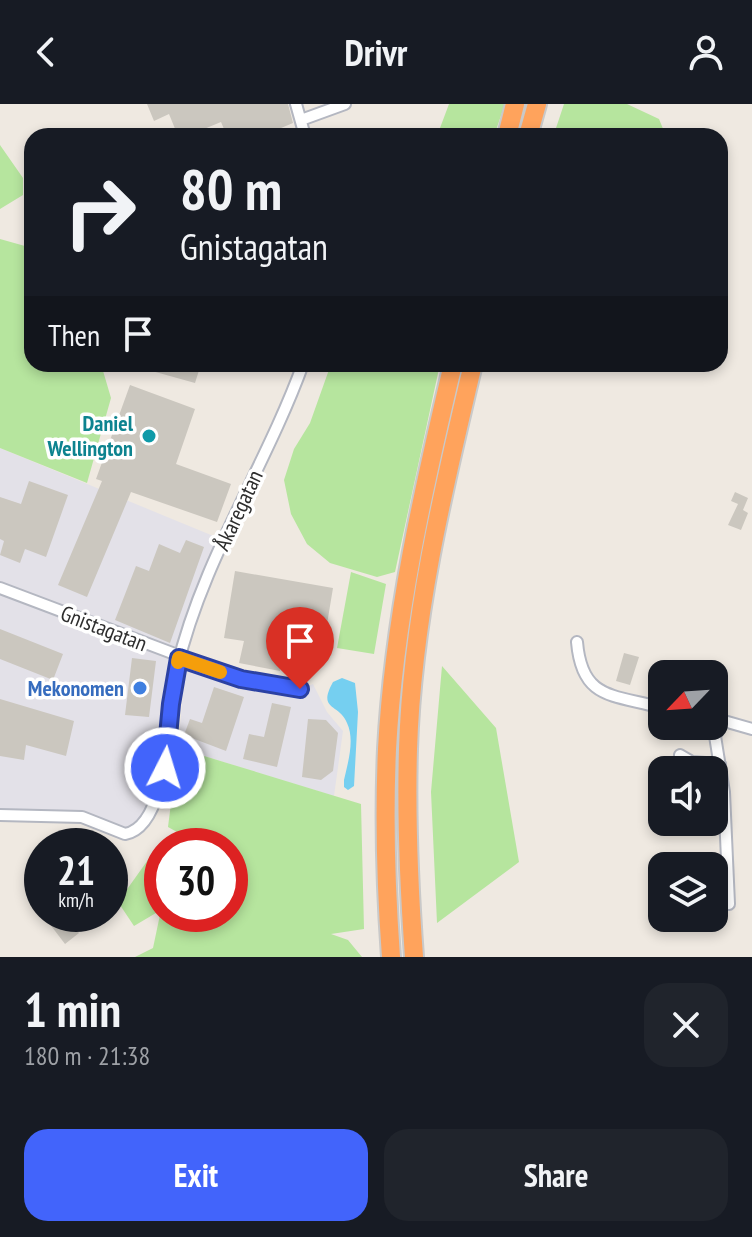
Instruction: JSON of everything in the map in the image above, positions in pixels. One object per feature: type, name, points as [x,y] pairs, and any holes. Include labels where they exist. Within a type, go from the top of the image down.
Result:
[{"type":"highway","points":[[509,128],[515,104]]},
{"type":"highway","points":[[530,128],[537,104]]},
{"type":"highway","points":[[391,957],[387,905],[387,751],[393,681],[406,583],[451,372]]},
{"type":"highway","points":[[414,957],[410,905],[408,749],[413,680],[425,587],[471,372]]},
{"type":"street","points":[[296,104],[303,128]]},
{"type":"street","points":[[301,120],[345,104]]},
{"type":"street","name":"Åkaregatan","points":[[0,815],[82,817],[125,834],[143,825],[165,768],[179,658],[223,540],[300,372]]},
{"type":"street","name":"Gnistagatan","points":[[0,588],[241,679],[300,689]]},
{"type":"street","points":[[577,642],[582,668],[592,688],[648,704]]},
{"type":"street","points":[[728,722],[752,729]]},
{"type":"street","points":[[728,888],[729,904]]},
{"type":"shaded area","points":[[0,448],[223,540],[179,658],[171,663],[171,704],[154,803],[132,832],[128,828],[82,817],[0,817]]},
{"type":"shaded area","points":[[186,660],[300,689],[313,684],[327,712],[343,731],[334,796],[178,748]]},
{"type":"green space","points":[[449,104],[505,104],[497,128],[440,128]]},
{"type":"green space","points":[[564,104],[627,104],[659,119],[663,128],[556,128]]},
{"type":"green space","points":[[0,145],[23,178],[23,195],[0,209]]},
{"type":"green space","points":[[0,239],[24,246],[24,372],[103,372],[111,398],[87,483],[0,448]]},
{"type":"green space","points":[[328,372],[438,372],[395,572],[377,577],[330,563],[307,544],[291,514],[284,480],[294,449],[310,423]]},
{"type":"green space","points":[[351,572],[386,584],[374,654],[337,648]]},
{"type":"green space","points":[[442,666],[496,728],[519,862],[437,923],[431,792]]},
{"type":"green space","points":[[178,748],[361,804],[364,929],[331,934],[348,940],[362,957],[135,957],[153,948],[156,932],[248,932],[248,828],[168,827]]},
{"type":"green space","points":[[144,865],[144,920],[134,926],[128,917],[128,888]]},
{"type":"water","points":[[342,678],[355,683],[358,712],[354,786],[348,790],[344,787],[344,780],[350,751],[349,730],[343,717],[327,698],[333,682]]},
{"type":"building","points":[[147,104],[288,104],[293,123],[281,128],[224,128],[221,122],[206,128],[175,128],[169,114],[154,121]]},
{"type":"building","points":[[156,372],[198,372],[195,383]]},
{"type":"building","name":"Daniel Wellington","points":[[130,385],[195,409],[176,464],[231,484],[217,522],[131,492],[87,597],[58,585],[102,481],[96,479]]},
{"type":"building","points":[[29,481],[68,495],[46,557],[25,549],[20,563],[0,555],[4,541],[0,539],[0,497],[21,504]]},
{"type":"building","points":[[735,492],[748,498],[743,510],[748,513],[741,530],[728,525],[738,504],[731,501]]},
{"type":"building","points":[[186,540],[204,547],[170,643],[115,620],[136,566],[149,571],[159,544],[180,553]]},
{"type":"building","points":[[235,571],[333,588],[322,654],[284,648],[280,671],[239,663],[244,641],[224,638]]},
{"type":"building","points":[[0,629],[63,654],[53,680],[0,659]]},
{"type":"building","points":[[624,653],[639,657],[630,685],[616,681]]},
{"type":"building","name":"Mekonomen","points":[[132,658],[156,661],[149,717],[125,715]]},
{"type":"building","points":[[214,687],[244,697],[226,751],[184,735],[190,719],[202,723]]},
{"type":"building","points":[[0,699],[74,721],[66,756],[26,745],[24,760],[0,756]]},
{"type":"building","points":[[272,703],[291,707],[277,767],[243,759],[249,734],[264,737]]},
{"type":"building","points":[[308,719],[326,720],[338,733],[333,771],[321,780],[302,777]]},
{"type":"building","points":[[56,932],[79,933],[65,944]]},
{"type":"slow traffic","points":[[178,662],[179,658],[220,672]]},
{"type":"place","name":"Daniel Wellington","points":[[149,436]]},
{"type":"place","name":"Mekonomen","points":[[140,688]]},
{"type":"route","points":[[165,768],[179,658],[241,679],[300,689]]}]
